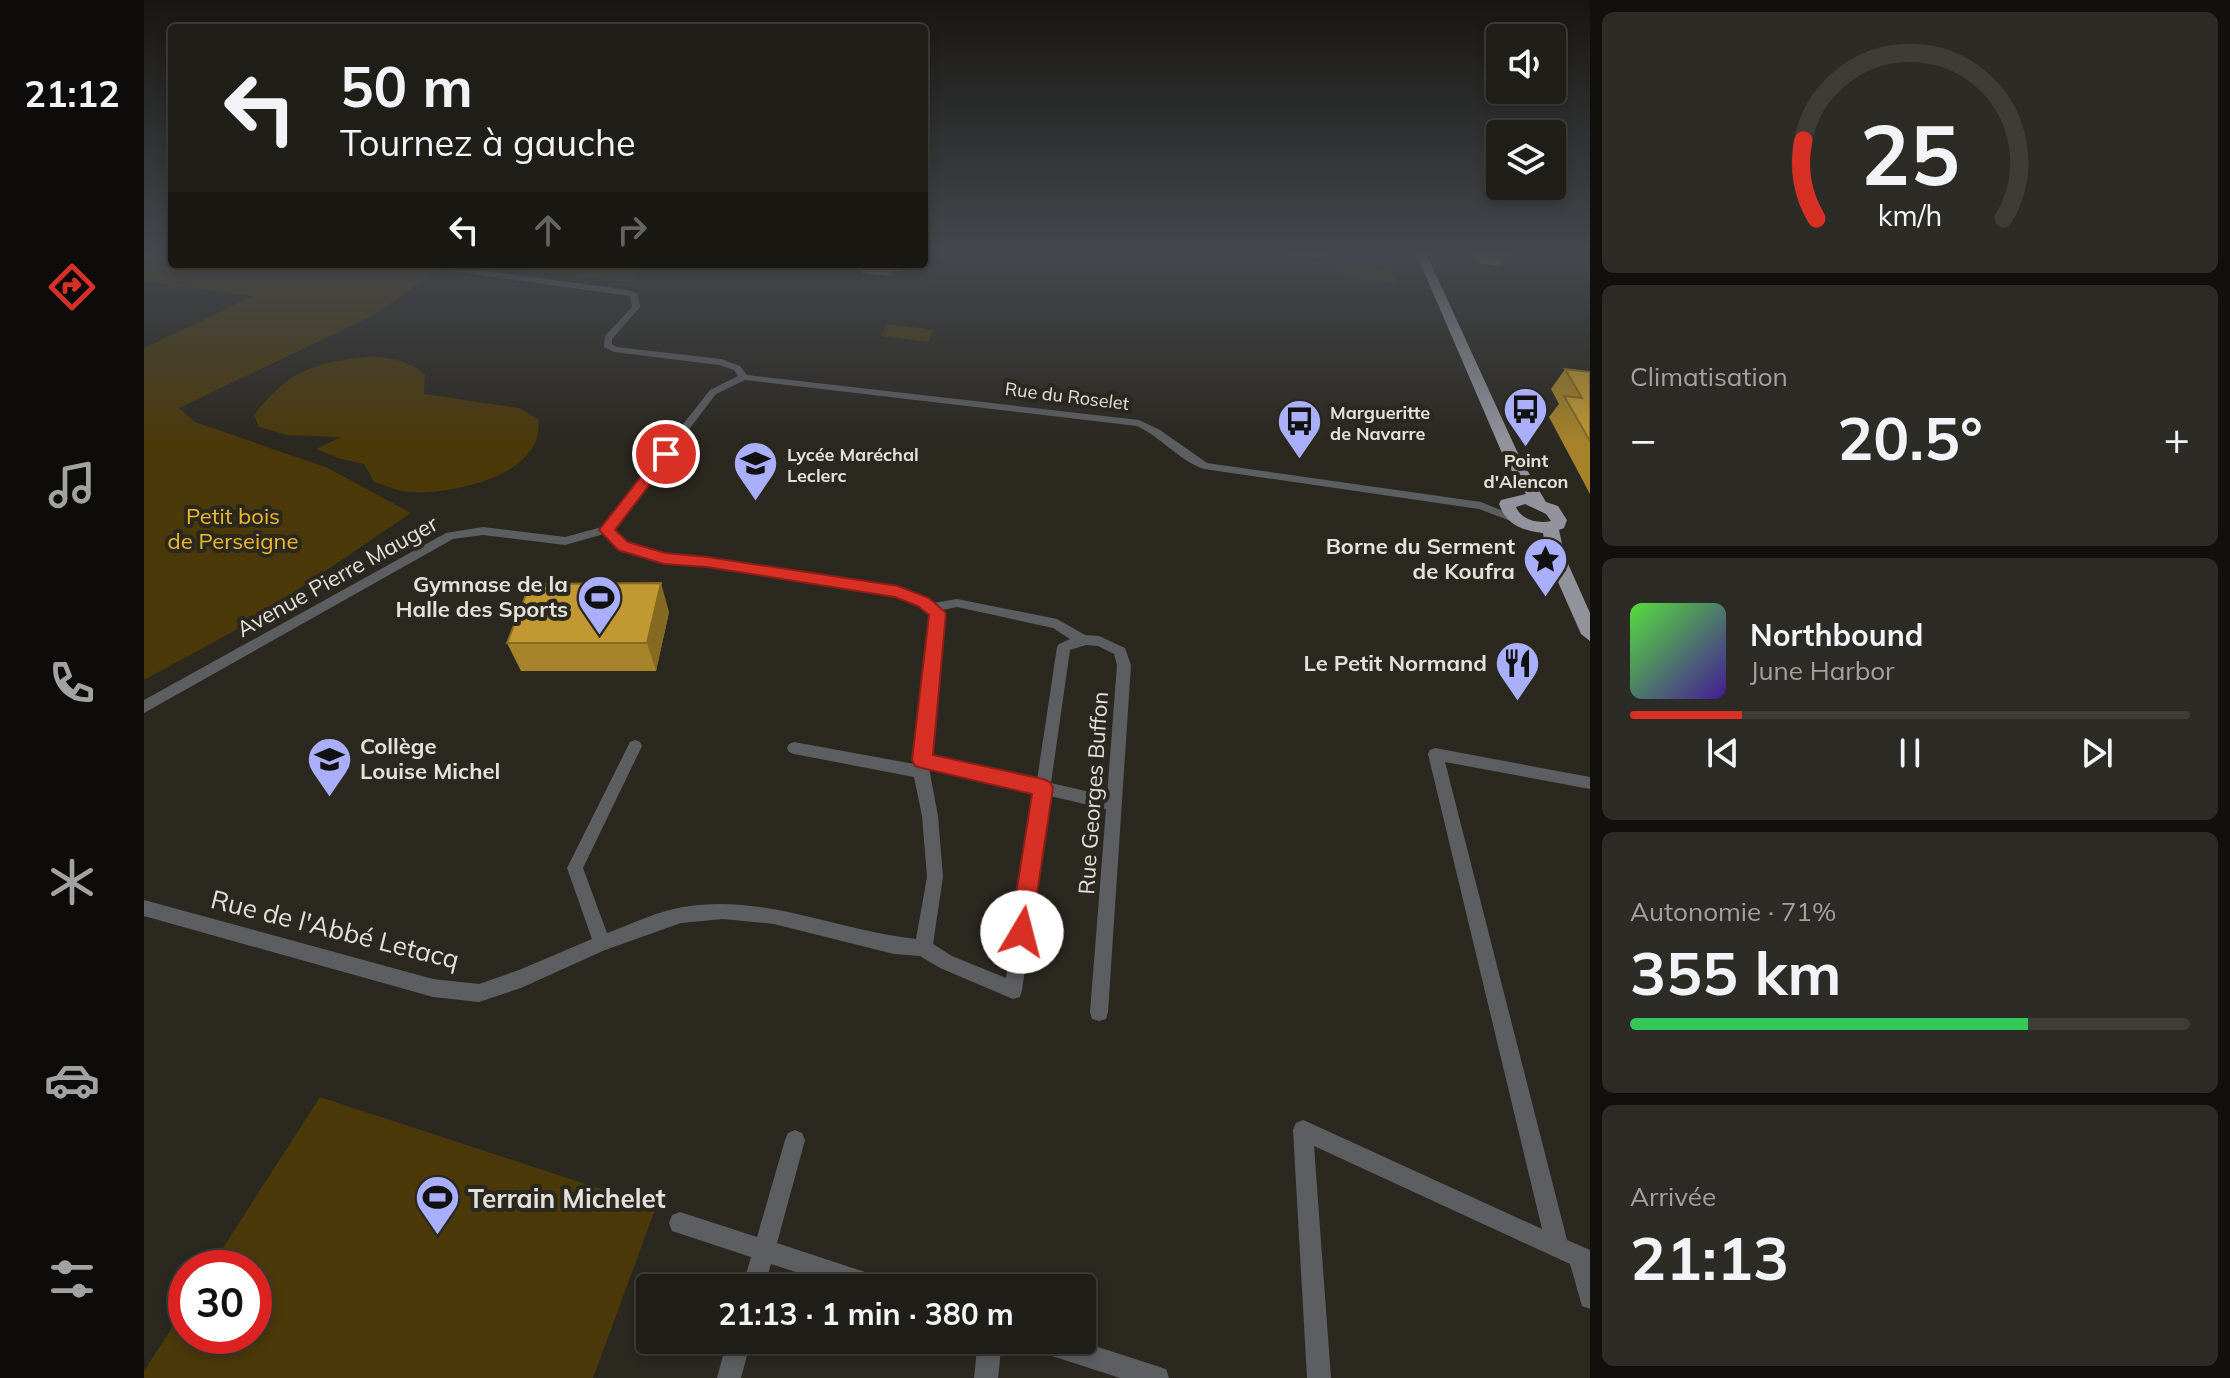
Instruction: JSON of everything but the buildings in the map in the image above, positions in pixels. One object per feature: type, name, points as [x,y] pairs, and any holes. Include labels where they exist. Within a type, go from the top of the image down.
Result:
[{"type":"main road","points":[[1449,315],[1513,460],[1539,503],[1552,510],[1559,520],[1550,528]]},
{"type":"main road","points":[[1513,460],[1517,512],[1537,541],[1556,557]]},
{"type":"main road","points":[[1517,512],[1539,503]]},
{"type":"main road","points":[[1517,512],[1550,528]]},
{"type":"main road","points":[[1550,528],[1556,557],[1590,634]]},
{"type":"street","name":"Rue du Roselet","points":[[628,315],[608,338],[607,345],[614,349],[721,362],[737,368],[744,377],[1139,423],[1169,441],[1189,460],[1204,466],[1517,512]]},
{"type":"street","points":[[744,377],[713,392],[606,530],[623,546],[655,557],[707,562],[898,592],[938,613],[922,766],[935,877],[923,948]]},
{"type":"street","name":"Avenue Pierre Mauger","points":[[144,707],[450,536],[483,531],[565,541],[606,530]]},
{"type":"street","points":[[931,608],[957,603],[1057,624],[1080,639]]},
{"type":"street","points":[[1043,788],[1064,647],[1080,639]]},
{"type":"street","name":"Rue Georges Buffon","points":[[1080,639],[1099,639],[1120,651],[1124,665],[1099,1012]]},
{"type":"street","points":[[602,943],[575,868],[635,746]]},
{"type":"street","points":[[794,748],[922,766],[1113,804]]},
{"type":"street","points":[[1558,1248],[1435,754],[1590,783]]},
{"type":"street","name":"Rue de l'Abbé Letacq","points":[[144,908],[433,988],[479,993],[681,915],[723,911],[774,916],[894,945],[923,948],[946,962],[1013,990],[1043,788]]},
{"type":"street","points":[[1319,1378],[1303,1130],[1585,1260],[1590,1298]]},
{"type":"street","points":[[757,1274],[795,1140]]},
{"type":"street","points":[[680,1223],[837,1274]]},
{"type":"street","points":[[729,1378],[735,1354]]},
{"type":"street","points":[[986,1378],[989,1354]]},
{"type":"street","points":[[1083,1354],[1157,1378]]},
{"type":"green space","name":"Petit bois de Perseigne","points":[[213,315],[373,315],[179,408],[195,422],[328,468],[411,513],[247,624],[144,680],[144,348]]},
{"type":"green space","points":[[887,324],[933,330],[929,342],[881,336]]},
{"type":"green space","points":[[365,357],[396,360],[418,369],[425,374],[424,394],[519,408],[538,419],[537,438],[528,454],[493,478],[448,490],[409,492],[374,482],[364,464],[316,449],[341,437],[287,435],[259,427],[254,415],[290,379],[315,367]]},
{"type":"green space","name":"Terrain Michelet","points":[[320,1097],[656,1207],[593,1378],[144,1378],[144,1371],[168,1334],[168,1354],[272,1354],[272,1250],[222,1250]]},
{"type":"place","name":"Point d'Alencon","points":[[1526,449]]},
{"type":"place","name":"Margueritte de Navarre","points":[[1299,461]]},
{"type":"place","name":"Lycée Maréchal Leclerc","points":[[756,503]]},
{"type":"place","name":"Borne du Serment de Koufra","points":[[1546,598]]},
{"type":"place","name":"Gymnase de la Halle des Sports","points":[[599,636]]},
{"type":"place","name":"Le Petit Normand","points":[[1518,702]]},
{"type":"place","name":"Collège Louise Michel","points":[[329,798]]},
{"type":"place","name":"Terrain Michelet","points":[[437,1237]]},
{"type":"route","points":[[666,454],[606,530],[623,546],[664,558],[898,592],[923,602],[938,613],[939,626],[922,760],[1043,788],[1022,932]]}]
